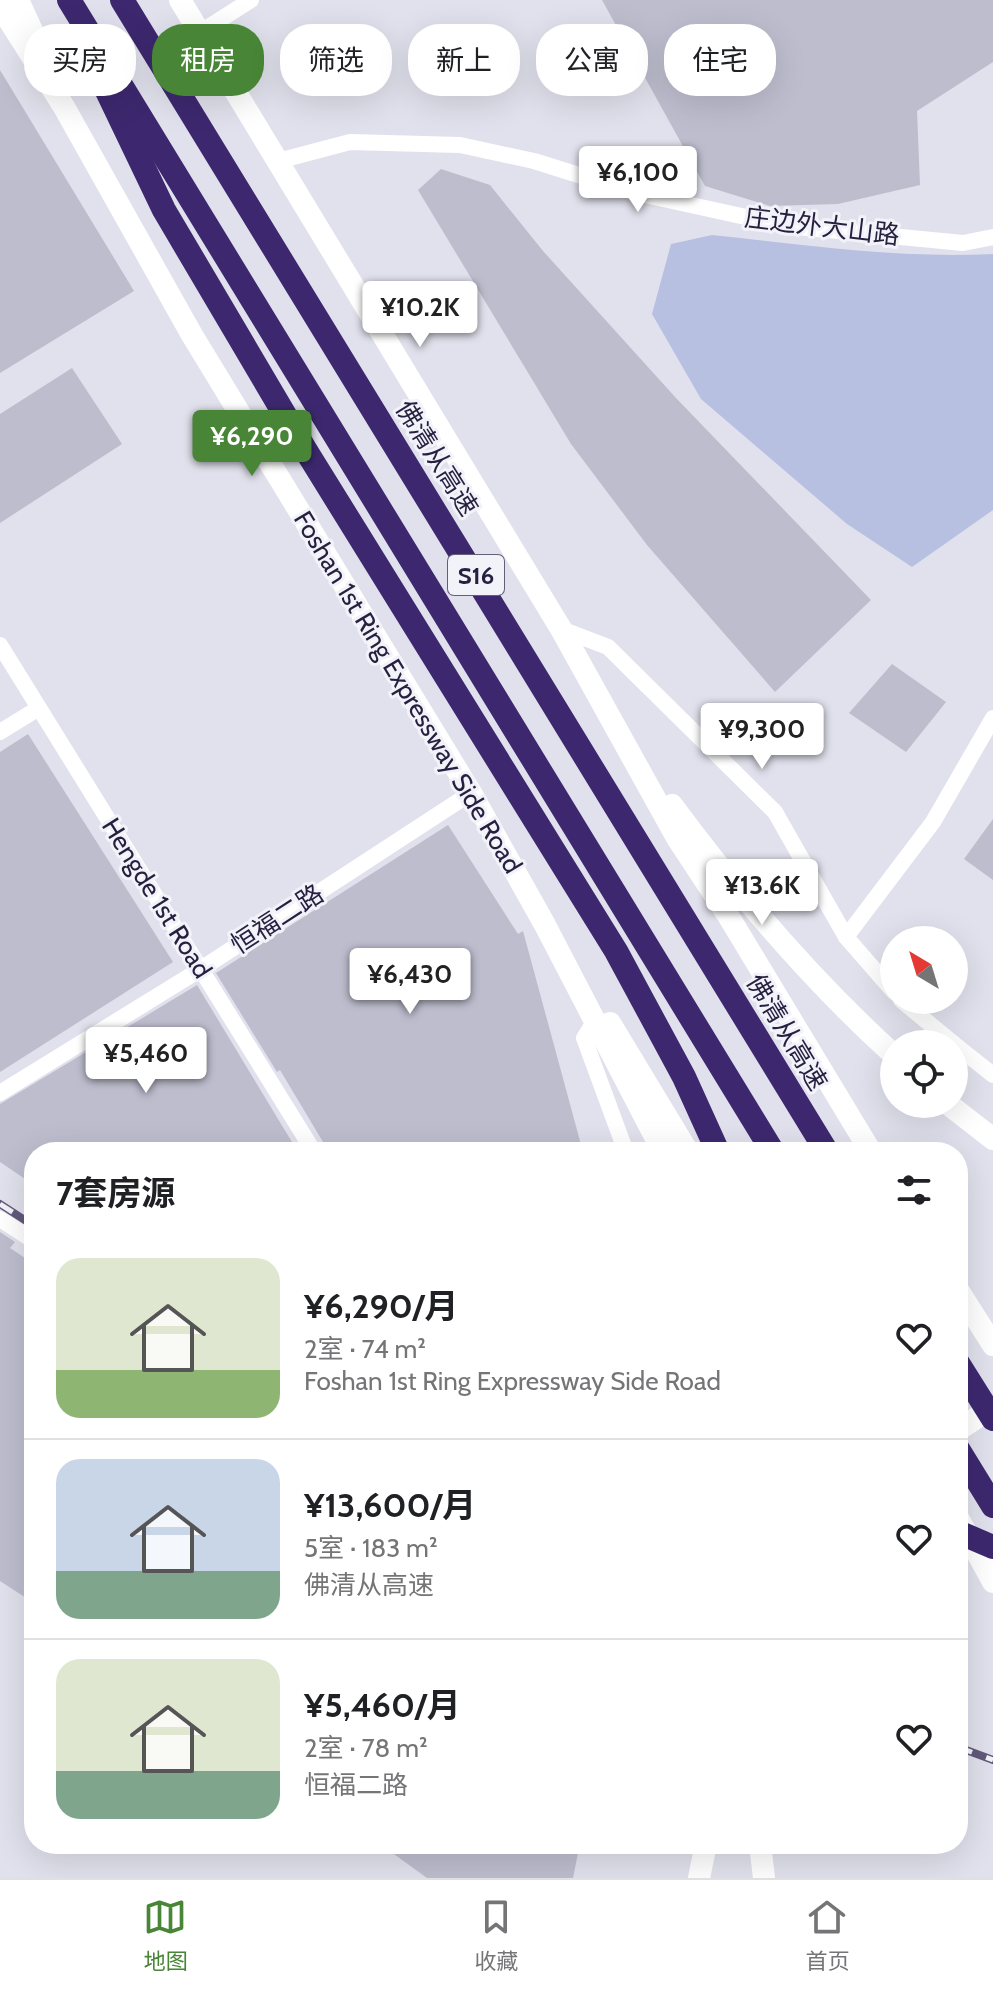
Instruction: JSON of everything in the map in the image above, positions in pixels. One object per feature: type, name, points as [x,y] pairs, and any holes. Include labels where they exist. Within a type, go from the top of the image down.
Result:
[{"type":"highway","points":[[66,0],[164,210],[349,519],[616,951],[684,1077],[713,1142]]},
{"type":"highway","name":"S16","points":[[66,0],[767,1142]]},
{"type":"highway","name":"佛清从高速","points":[[122,0],[821,1142]]},
{"type":"highway","points":[[968,1379],[993,1419]]},
{"type":"highway","points":[[968,1465],[993,1506]]},
{"type":"highway","points":[[968,1536],[993,1547]]},
{"type":"main road","points":[[180,0],[194,24]]},
{"type":"main road","name":"Foshan 1st Ring Expressway Side Road","points":[[6,10],[192,335],[471,793],[545,925]]},
{"type":"main road","points":[[238,96],[561,629],[677,838],[729,917],[865,1142]]},
{"type":"main road","points":[[614,724],[744,898],[880,1041]]},
{"type":"main road","points":[[545,925],[658,1142]]},
{"type":"main road","points":[[545,925],[606,1017],[682,1142]]},
{"type":"main road","points":[[968,1106],[993,1122]]},
{"type":"main road","points":[[966,1118],[993,1139]]},
{"type":"main road","points":[[968,1306],[993,1345]]},
{"type":"main road","points":[[968,1423],[993,1407]]},
{"type":"main road","points":[[968,1536],[993,1582]]},
{"type":"main road","points":[[699,1878],[704,1854]]},
{"type":"main road","points":[[761,1854],[764,1878]]},
{"type":"street","points":[[213,24],[251,0]]},
{"type":"street","name":"庄边外大山路","points":[[278,161],[350,142],[460,145],[534,161],[636,193],[787,226],[963,243],[993,237]]},
{"type":"street","points":[[561,629],[608,647],[775,812],[846,937],[880,976]]},
{"type":"street","name":"Hengde 1st Road","points":[[0,645],[308,1142]]},
{"type":"street","points":[[0,732],[39,708]]},
{"type":"street","points":[[846,937],[933,822],[993,718]]},
{"type":"street","name":"恒福二路","points":[[0,1093],[201,969],[471,793]]},
{"type":"street","points":[[918,1014],[937,1030]]},
{"type":"street","points":[[594,1022],[584,1038],[622,1142]]},
{"type":"street","points":[[968,1055],[993,1075]]},
{"type":"street","points":[[0,1219],[24,1235]]},
{"type":"shaded area","points":[[712,235],[888,253],[993,254],[993,510],[912,567],[847,524],[701,399],[652,314],[671,244]]},
{"type":"building","points":[[602,0],[993,0],[993,62],[917,111],[920,185],[838,204],[770,206],[705,186],[648,83],[648,24],[615,24]]},
{"type":"building","points":[[0,70],[134,291],[0,373]]},
{"type":"building","points":[[441,169],[490,185],[543,251],[676,398],[871,600],[775,692],[647,545],[571,444],[418,190]]},
{"type":"building","points":[[72,368],[122,444],[0,523],[0,414]]},
{"type":"building","points":[[892,664],[946,702],[906,752],[849,713]]},
{"type":"building","points":[[28,734],[173,962],[0,1072],[0,752]]},
{"type":"building","points":[[993,819],[993,880],[964,859]]},
{"type":"building","points":[[448,825],[518,934],[523,931],[580,1142],[323,1142],[216,973]]},
{"type":"building","points":[[197,985],[292,1142],[24,1142],[24,1178],[0,1162],[0,1104]]},
{"type":"building","points":[[0,1232],[15,1242],[10,1248],[24,1257],[24,1597],[0,1581]]},
{"type":"building","points":[[394,1854],[578,1854],[573,1878],[427,1878]]},
{"type":"railway","points":[[0,1204],[24,1220]]},
{"type":"railway","points":[[968,1751],[993,1760]]}]
